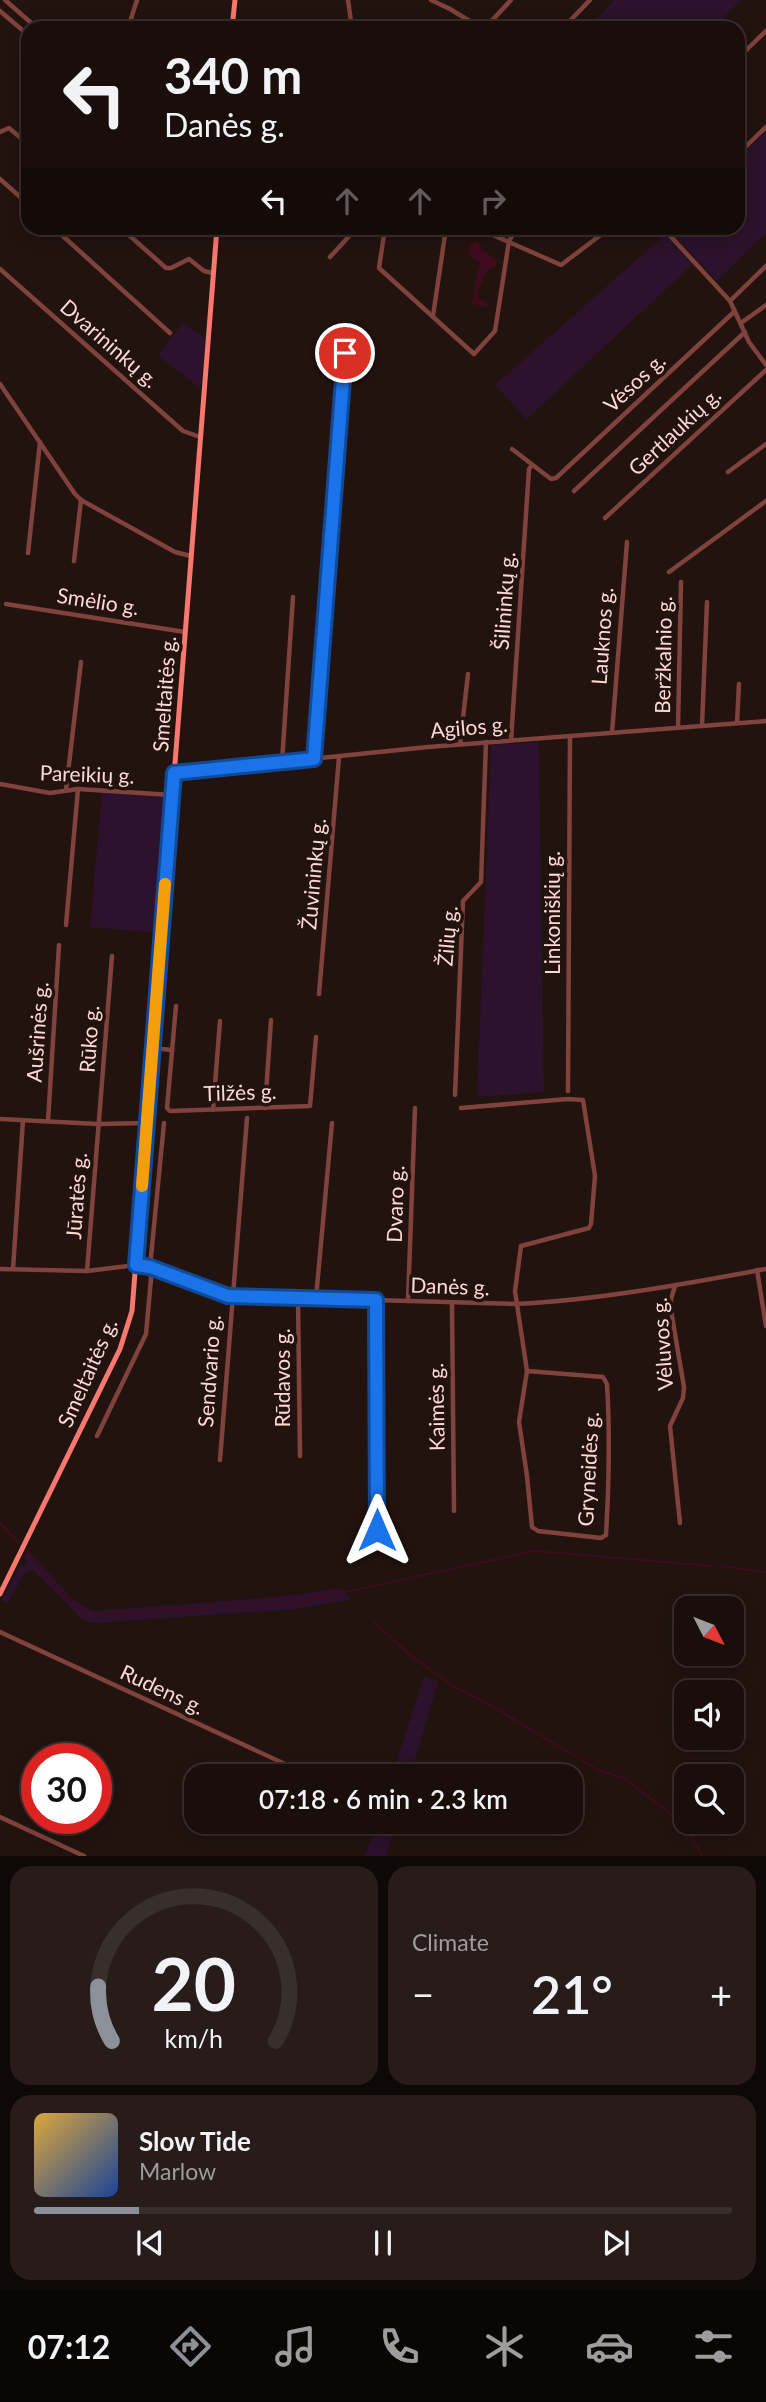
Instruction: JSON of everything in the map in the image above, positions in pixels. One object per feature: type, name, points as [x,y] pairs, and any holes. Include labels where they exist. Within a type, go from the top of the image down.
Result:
[{"type":"main road","points":[[233,21],[235,0]]},
{"type":"main road","name":"Smeltaitės g.","points":[[0,1594],[120,1349],[131,1316],[216,235]]},
{"type":"street","points":[[5,0],[29,21]]},
{"type":"street","points":[[130,21],[137,0]]},
{"type":"street","points":[[348,0],[351,21]]},
{"type":"street","points":[[431,0],[471,21]]},
{"type":"street","points":[[490,21],[511,0]]},
{"type":"street","points":[[570,21],[590,0]]},
{"type":"street","points":[[0,11],[21,29]]},
{"type":"street","points":[[745,51],[766,31]]},
{"type":"street","points":[[745,147],[766,127]]},
{"type":"street","points":[[0,132],[5,129],[21,138]]},
{"type":"street","points":[[0,179],[21,198]]},
{"type":"street","points":[[62,235],[170,332]]},
{"type":"street","points":[[129,235],[166,268],[190,259],[204,271],[213,273]]},
{"type":"street","points":[[330,257],[350,235]]},
{"type":"street","points":[[385,235],[379,268],[474,354],[495,331],[509,241],[513,235]]},
{"type":"street","points":[[433,316],[445,235]]},
{"type":"street","points":[[495,235],[561,265],[601,235]]},
{"type":"street","points":[[669,235],[730,301],[748,342],[766,367]]},
{"type":"street","points":[[730,301],[766,266]]},
{"type":"street","name":"Dvarininkų g.","points":[[0,269],[183,431],[201,437]]},
{"type":"street","points":[[741,323],[766,305]]},
{"type":"street","name":"Vėsos g.","points":[[532,465],[551,479],[556,478],[735,311]]},
{"type":"street","points":[[314,759],[347,326]]},
{"type":"street","points":[[573,491],[745,332]]},
{"type":"street","name":"Gertlaukių g.","points":[[605,518],[766,367]]},
{"type":"street","points":[[0,384],[81,500],[175,551],[191,556]]},
{"type":"street","points":[[28,553],[40,441]]},
{"type":"street","points":[[727,472],[766,444]]},
{"type":"street","points":[[512,449],[532,465]]},
{"type":"street","name":"Šilininkų g.","points":[[511,740],[529,469],[532,465]]},
{"type":"street","points":[[74,561],[81,500]]},
{"type":"street","points":[[669,572],[766,502]]},
{"type":"street","name":"Lauknos g.","points":[[612,733],[626,542]]},
{"type":"street","name":"Beržkalnio g.","points":[[678,728],[681,582]]},
{"type":"street","points":[[282,762],[293,597]]},
{"type":"street","points":[[702,726],[707,602]]},
{"type":"street","name":"Smėlio g.","points":[[6,604],[185,632]]},
{"type":"street","points":[[66,790],[80,662]]},
{"type":"street","points":[[460,744],[468,674]]},
{"type":"street","points":[[737,723],[739,684]]},
{"type":"street","name":"Agilos g.","points":[[174,773],[460,744],[766,721]]},
{"type":"street","name":"Linkoniškių g.","points":[[568,1091],[570,736]]},
{"type":"street","name":"Žilių g.","points":[[455,1095],[463,901],[481,882],[486,742]]},
{"type":"street","name":"Žuvininkų g.","points":[[319,994],[340,757]]},
{"type":"street","name":"Pareikių g.","points":[[0,786],[50,793],[78,789],[173,794]]},
{"type":"street","points":[[66,925],[78,789]]},
{"type":"street","name":"Aušrinės g.","points":[[48,1121],[59,944]]},
{"type":"street","name":"Rūko g.","points":[[99,1124],[112,956]]},
{"type":"street","points":[[153,1048],[172,1050],[176,1006]]},
{"type":"street","points":[[265,1108],[271,1020]]},
{"type":"street","points":[[213,1110],[220,1021]]},
{"type":"street","name":"Tilžės g.","points":[[172,1050],[167,1108],[170,1111],[310,1106],[316,1037]]},
{"type":"street","name":"Gryneidės g.","points":[[461,1108],[583,1100],[595,1176],[591,1224],[589,1228],[521,1246],[515,1291],[527,1371],[519,1422],[532,1527],[538,1531],[601,1538],[606,1535],[608,1494],[610,1440],[607,1384],[603,1377],[527,1371]]},
{"type":"street","name":"Dvaro g.","points":[[408,1301],[415,1108]]},
{"type":"street","name":"Sendvario g.","points":[[220,1460],[247,1118]]},
{"type":"street","points":[[0,1119],[99,1124],[147,1123]]},
{"type":"street","points":[[13,1269],[23,1120]]},
{"type":"street","points":[[97,1436],[146,1334],[164,1123]]},
{"type":"street","points":[[316,1298],[331,1123]]},
{"type":"street","name":"Jūratės g.","points":[[87,1270],[99,1124]]},
{"type":"street","name":"Danės g.","points":[[0,1269],[87,1270],[136,1265],[150,1267],[232,1296],[452,1304],[545,1303],[675,1286],[766,1269]]},
{"type":"street","points":[[757,1270],[766,1326]]},
{"type":"street","name":"Vėluvos g.","points":[[675,1286],[671,1299],[684,1387],[683,1398],[670,1426],[680,1522]]},
{"type":"street","name":"Rūdavos g.","points":[[298,1298],[300,1456]]},
{"type":"street","points":[[363,1530],[377,1530],[376,1300]]},
{"type":"street","name":"Kaimės g.","points":[[452,1304],[454,1510]]},
{"type":"street","name":"Rudens g.","points":[[0,1632],[285,1764]]},
{"type":"street","points":[[0,1817],[84,1856]]},
{"type":"shaded area","points":[[615,0],[741,0],[720,21],[594,21]]},
{"type":"shaded area","points":[[766,131],[766,233],[717,281],[673,235],[745,235],[745,152]]},
{"type":"shaded area","points":[[665,235],[693,264],[527,419],[495,385]]},
{"type":"shaded area","points":[[475,240],[497,261],[495,266],[487,270],[478,291],[478,299],[486,301],[488,307],[472,304],[480,263],[468,254],[470,245]]},
{"type":"shaded area","points":[[183,322],[205,338],[201,389],[158,355]]},
{"type":"shaded area","points":[[539,742],[544,1092],[477,1097],[491,745]]},
{"type":"shaded area","points":[[102,792],[169,796],[159,933],[90,927]]},
{"type":"shaded area","points":[[28,1550],[73,1600],[93,1611],[278,1597],[342,1588],[351,1600],[296,1609],[96,1623],[84,1621],[32,1569],[25,1573],[7,1603],[2,1600],[20,1565],[25,1566],[27,1561],[24,1557]]},
{"type":"shaded area","points":[[424,1676],[438,1682],[414,1764],[396,1764]]},
{"type":"shaded area","points":[[372,1834],[392,1834],[386,1856],[365,1856]]},
{"type":"waterway","points":[[0,1523],[18,1542]]},
{"type":"waterway","points":[[28,1553],[68,1599],[88,1612],[99,1615],[300,1602],[534,1551],[713,1566]]},
{"type":"waterway","points":[[721,1566],[766,1572]]},
{"type":"waterway","points":[[374,1622],[412,1657],[453,1686],[490,1705],[598,1770],[624,1778],[667,1811],[686,1830],[703,1856]]},
{"type":"slow traffic","points":[[142,1186],[165,884]]},
{"type":"route","points":[[345,353],[314,759],[174,773],[136,1265],[150,1267],[228,1296],[376,1300],[377,1530]]}]
